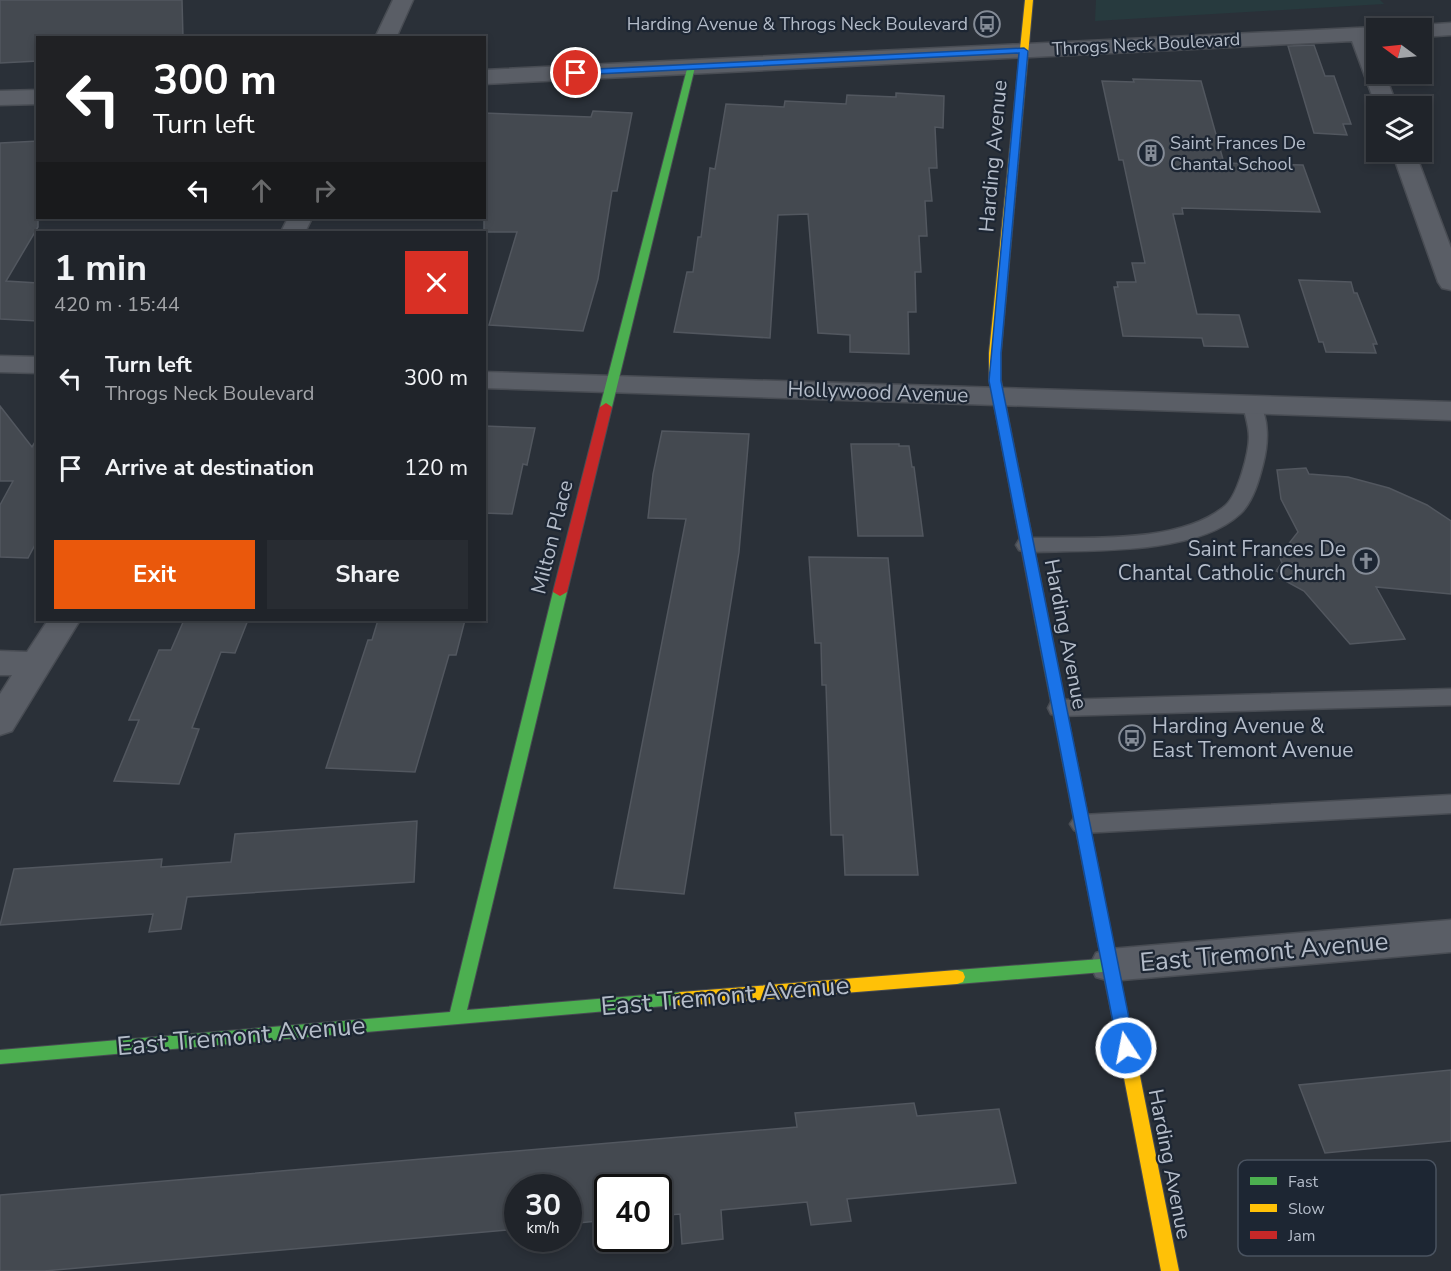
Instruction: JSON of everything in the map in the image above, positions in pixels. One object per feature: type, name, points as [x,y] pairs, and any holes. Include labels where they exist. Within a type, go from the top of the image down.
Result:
[{"type":"street","points":[[386,36],[403,0]]},
{"type":"street","name":"Harding Avenue","points":[[1029,0],[994,368],[997,396],[1170,1271]]},
{"type":"street","points":[[1432,30],[1451,29]]},
{"type":"street","name":"Throgs Neck Boulevard","points":[[486,77],[1366,33]]},
{"type":"street","name":"Milton Place","points":[[457,1017],[611,384],[691,67]]},
{"type":"street","points":[[0,98],[36,97]]},
{"type":"street","points":[[1407,162],[1451,282]]},
{"type":"street","points":[[0,364],[36,365]]},
{"type":"street","name":"Hollywood Avenue","points":[[486,380],[1451,411]]},
{"type":"street","points":[[0,722],[63,621]]},
{"type":"street","points":[[0,663],[36,664]]},
{"type":"street","name":"East Tremont Avenue","points":[[0,1057],[457,1017],[1451,936]]},
{"type":"lane","points":[[1026,545],[1161,539],[1211,525],[1235,508],[1250,476],[1258,439],[1252,405]]},
{"type":"lane","points":[[1059,708],[1451,697]]},
{"type":"lane","points":[[1082,824],[1451,804]]},
{"type":"green space","points":[[1096,0],[1380,0],[1384,4],[1095,21]]},
{"type":"building","points":[[0,0],[182,0],[183,36],[36,36],[36,61],[0,63]]},
{"type":"building","points":[[1314,45],[1325,76],[1334,76],[1351,124],[1343,124],[1347,135],[1314,133],[1288,46]]},
{"type":"building","points":[[1133,79],[1201,81],[1224,163],[1303,165],[1320,212],[1182,208],[1183,214],[1173,214],[1197,314],[1239,315],[1248,347],[1204,346],[1202,338],[1123,336],[1114,287],[1118,287],[1117,282],[1136,282],[1132,263],[1145,263],[1123,160],[1119,160],[1102,81],[1134,82]]},
{"type":"building","points":[[896,93],[944,96],[943,128],[935,127],[937,168],[929,168],[932,201],[925,201],[927,236],[919,236],[921,272],[915,272],[916,312],[908,312],[909,354],[850,352],[850,335],[818,333],[808,214],[778,215],[770,338],[674,332],[687,272],[693,272],[698,237],[701,237],[710,168],[715,169],[726,104],[784,107],[785,101],[846,104],[847,95],[896,97]]},
{"type":"building","points":[[593,111],[632,113],[617,191],[612,191],[598,279],[583,331],[489,325],[517,232],[484,231],[486,113],[591,117]]},
{"type":"building","points":[[36,141],[36,219],[38,219],[38,227],[6,281],[36,283],[36,321],[0,319],[0,143]]},
{"type":"building","points":[[1299,280],[1351,282],[1377,344],[1373,344],[1376,353],[1326,352],[1323,342],[1319,342]]},
{"type":"building","points":[[0,406],[32,447],[36,440],[36,543],[28,558],[0,557],[0,505],[13,481],[0,481]]},
{"type":"building","points":[[486,426],[535,428],[527,465],[523,464],[512,514],[486,513]]},
{"type":"building","points":[[662,431],[749,434],[739,552],[684,894],[614,888],[686,519],[648,518],[653,474]]},
{"type":"building","points":[[851,444],[909,446],[923,536],[858,536]]},
{"type":"building","name":"Saint Frances De Chantal Catholic Church","points":[[1306,468],[1309,474],[1348,477],[1389,488],[1427,505],[1451,521],[1451,594],[1376,587],[1405,639],[1350,644],[1304,591],[1280,578],[1283,574],[1276,571],[1282,563],[1279,556],[1298,532],[1281,499],[1277,470]]},
{"type":"building","points":[[809,557],[888,558],[918,875],[845,875],[843,835],[831,835],[826,685],[822,685],[821,643],[815,643]]},
{"type":"building","points":[[184,621],[248,621],[235,653],[221,652],[192,728],[199,729],[179,784],[114,781],[139,720],[129,720],[159,650],[171,650]]},
{"type":"building","points":[[378,621],[465,621],[456,655],[449,655],[415,772],[326,768],[368,640],[372,640]]},
{"type":"building","points":[[417,821],[414,882],[187,897],[181,929],[149,932],[153,914],[0,925],[14,869],[162,859],[161,867],[231,862],[235,834]]},
{"type":"building","points":[[1451,1070],[1451,1141],[1325,1153],[1299,1085]]},
{"type":"building","points":[[914,1103],[917,1116],[999,1109],[1016,1183],[847,1199],[851,1221],[811,1225],[807,1202],[721,1210],[723,1239],[682,1244],[680,1214],[672,1215],[672,1174],[594,1174],[594,1221],[582,1223],[582,1174],[504,1174],[504,1230],[44,1271],[0,1271],[0,1195],[797,1127],[795,1113]]},
{"type":"traffic: fast","points":[[606,407],[691,67]]},
{"type":"traffic: fast","points":[[457,1017],[560,592]]},
{"type":"traffic: fast","points":[[1041,616],[1123,1031]]},
{"type":"traffic: fast","points":[[957,977],[1110,965]]},
{"type":"traffic: fast","points":[[0,1057],[681,999]]},
{"type":"traffic: slow","points":[[1002,416],[995,380],[995,353],[1029,0]]},
{"type":"traffic: slow","points":[[681,999],[957,977]]},
{"type":"traffic: slow","points":[[1123,1031],[1170,1271]]},
{"type":"traffic: jam","points":[[560,592],[606,407]]},
{"type":"traffic: jam","points":[[1002,416],[1041,616]]},
{"type":"place","name":"Harding Avenue & Throgs Neck Boulevard","points":[[987,24]]},
{"type":"place","name":"Saint Frances De Chantal School","points":[[1151,153]]},
{"type":"place","name":"Saint Frances De Chantal Catholic Church","points":[[1366,561]]},
{"type":"place","name":"Harding Avenue & East Tremont Avenue","points":[[1132,738]]},
{"type":"route","points":[[576,73],[1024,51],[994,368],[995,381],[1126,1048]]}]
